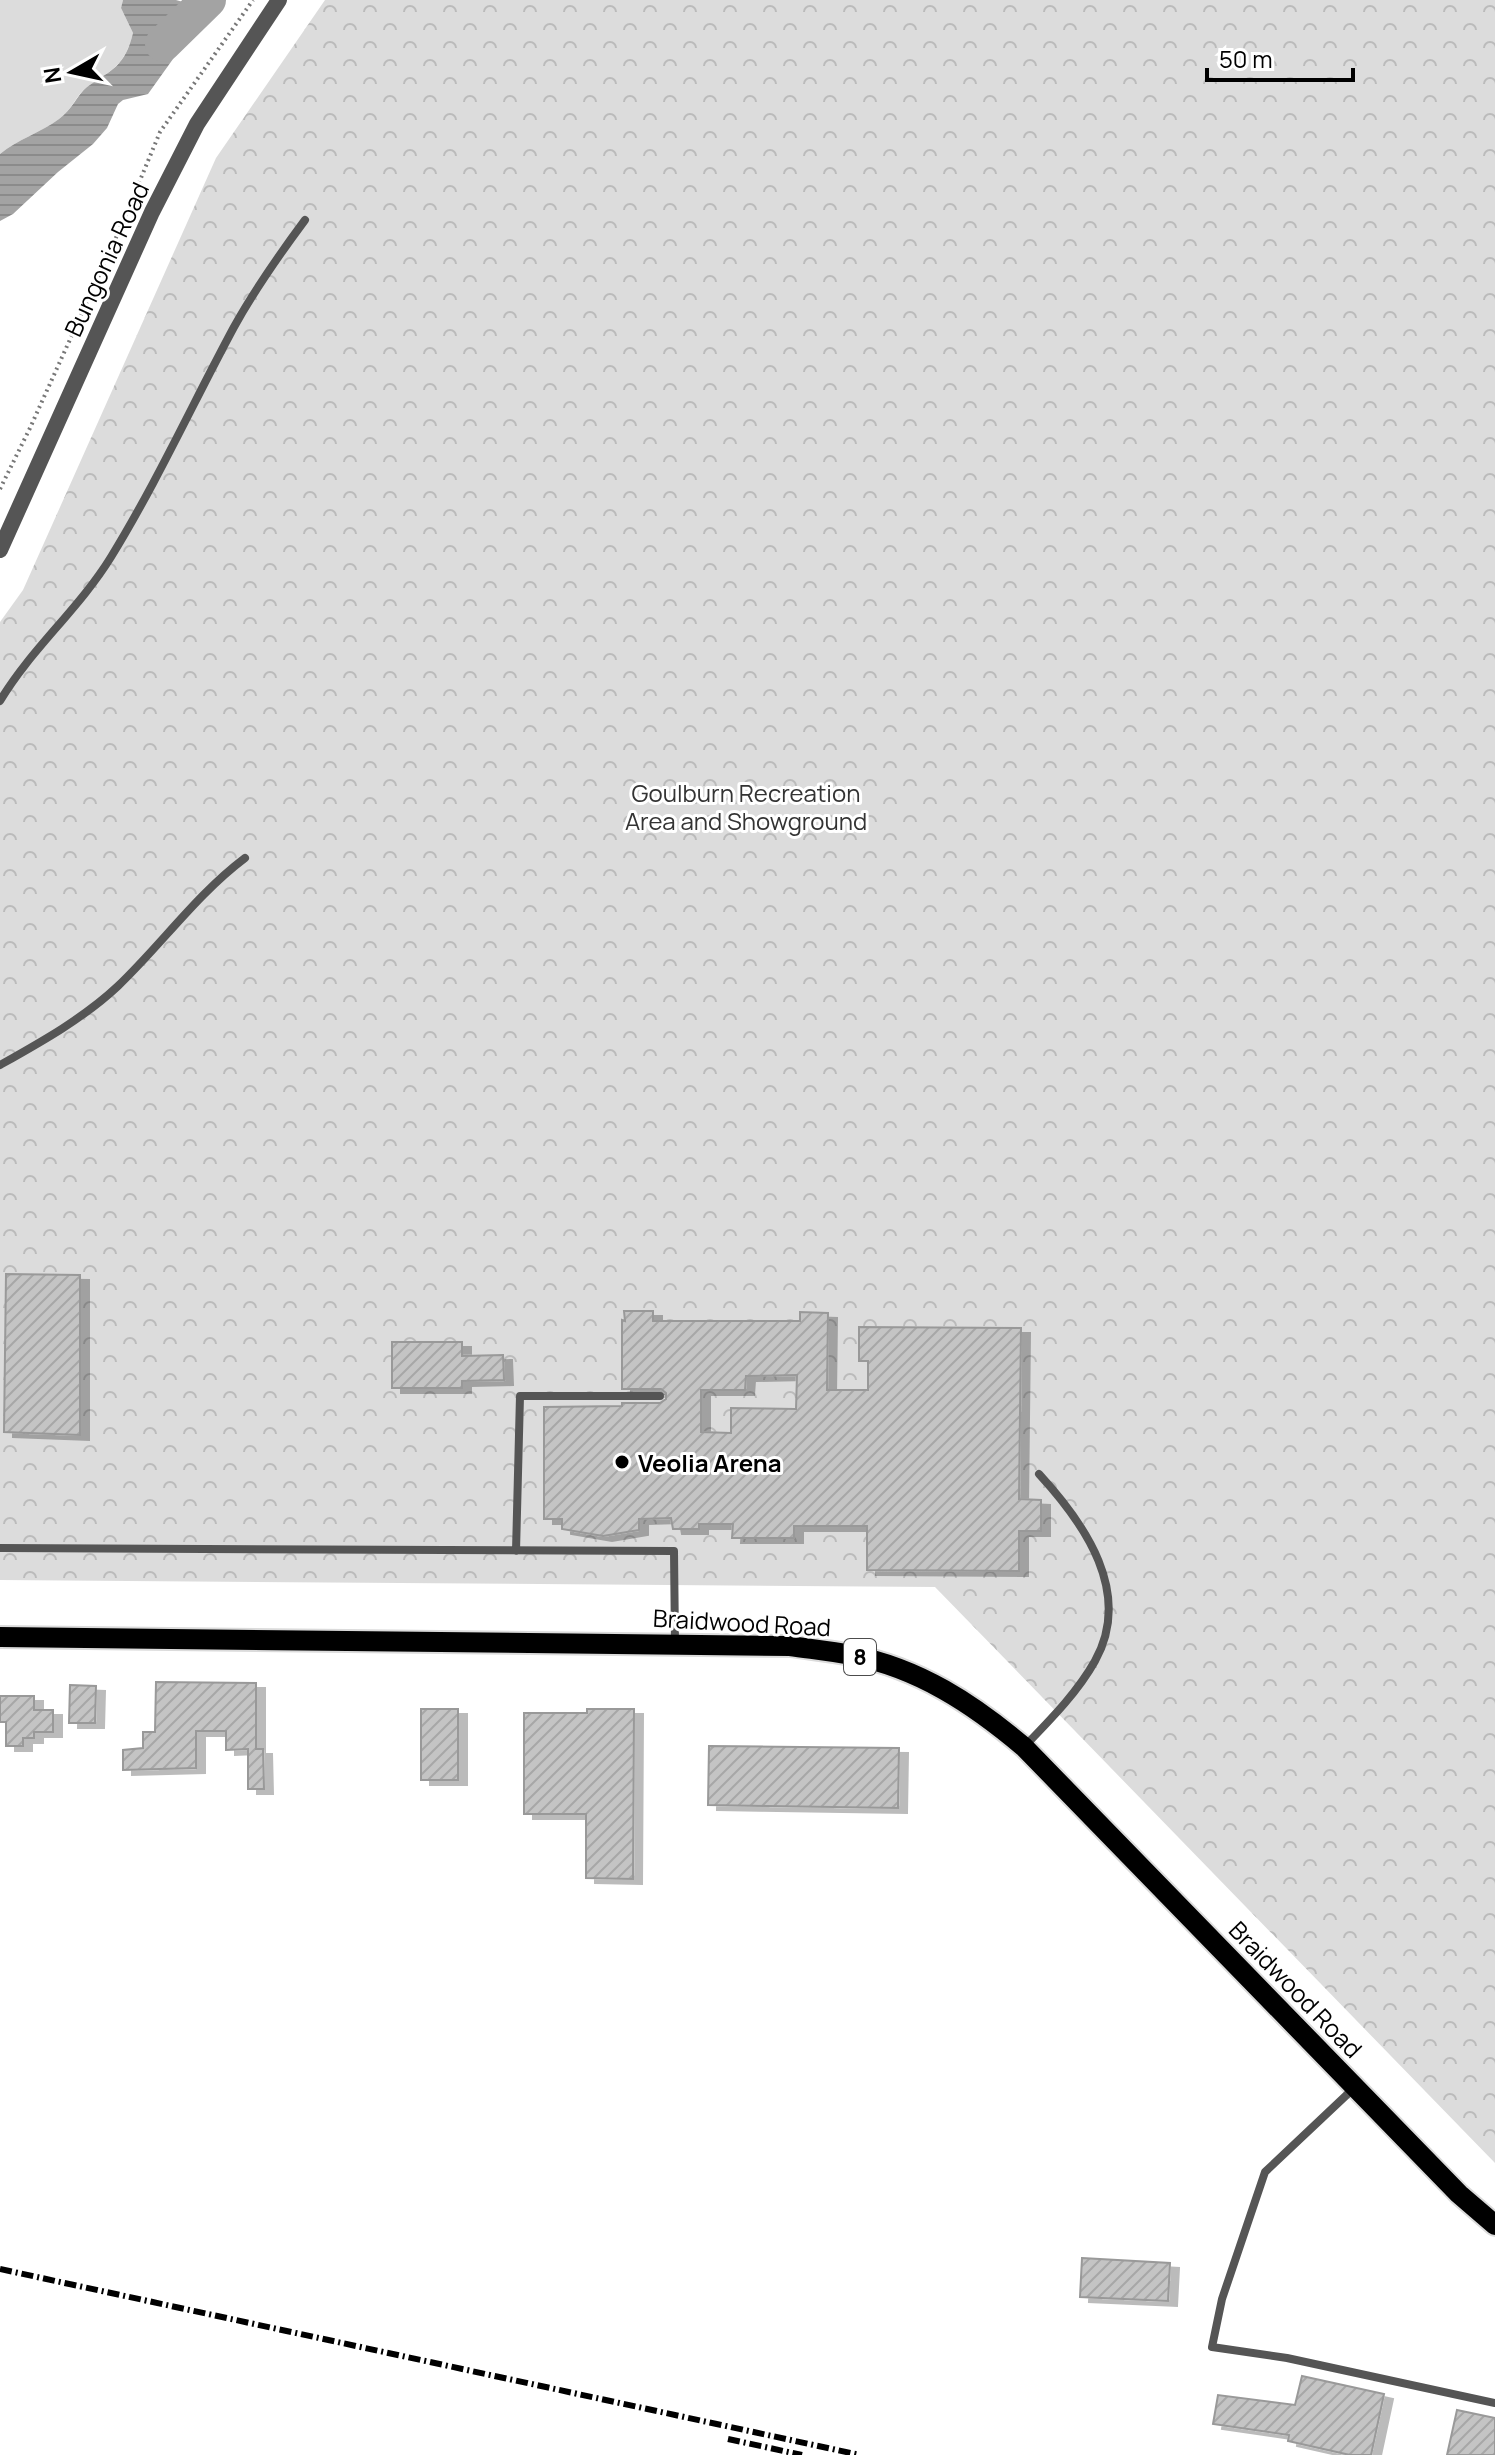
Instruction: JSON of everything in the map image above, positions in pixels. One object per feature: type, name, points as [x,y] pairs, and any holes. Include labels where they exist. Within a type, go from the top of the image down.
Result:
[{"type":"main road","name":"Braidwood Road","points":[[0,1637],[790,1646],[853,1655],[903,1669],[946,1689],[985,1714],[1024,1747],[1459,2194],[1495,2225]]},
{"type":"street","name":"Bungonia Road","points":[[0,550],[152,212],[190,137],[279,0]]},
{"type":"lane","points":[[0,701],[19,673],[85,596],[108,562],[146,500],[234,326],[268,270],[305,220]]},
{"type":"lane","points":[[0,1065],[81,1016],[115,989],[148,957],[201,896],[245,858]]},
{"type":"lane","points":[[516,1551],[520,1396],[660,1396]]},
{"type":"lane","points":[[1024,1747],[1072,1694],[1095,1661],[1105,1637],[1110,1611],[1107,1583],[1099,1559],[1082,1528],[1039,1474]]},
{"type":"lane","points":[[0,1548],[674,1551],[675,1643]]},
{"type":"lane","points":[[1355,2087],[1265,2172],[1222,2299],[1212,2347],[1287,2358],[1495,2403]]},
{"type":"green space","points":[[0,0],[123,0],[121,8],[133,33],[122,59],[83,90],[63,116],[0,154]]},
{"type":"green space","name":"Goulburn Recreation Area and Showground","points":[[325,0],[1495,0],[1495,2163],[935,1587],[0,1580],[0,622],[23,590],[216,158]]},
{"type":"shaded area","points":[[123,0],[176,0],[183,2],[188,10],[203,13],[203,17],[148,94],[118,104],[107,128],[93,144],[13,214],[0,221],[0,154],[59,119],[84,90],[122,60],[133,33],[121,8]]},
{"type":"building","points":[[6,1274],[80,1275],[80,1435],[4,1432]]},
{"type":"building","points":[[624,1311],[653,1311],[653,1321],[800,1321],[800,1312],[828,1313],[827,1390],[868,1390],[868,1361],[859,1361],[859,1327],[1021,1328],[1019,1499],[1041,1500],[1041,1531],[1019,1531],[1019,1571],[867,1570],[867,1526],[794,1526],[794,1538],[732,1538],[733,1524],[699,1524],[699,1529],[673,1529],[671,1518],[639,1519],[639,1530],[603,1536],[562,1529],[562,1519],[544,1519],[544,1407],[622,1406],[622,1403],[660,1403],[666,1399],[666,1393],[661,1389],[622,1389],[622,1320],[625,1321]],"holes":[[[797,1375],[796,1409],[731,1408],[731,1433],[701,1432],[701,1390],[745,1390],[746,1376]]]},
{"type":"building","points":[[392,1342],[462,1342],[462,1356],[503,1355],[504,1380],[462,1381],[462,1388],[392,1388]]},
{"type":"building","points":[[156,1682],[256,1683],[256,1749],[263,1749],[264,1789],[248,1789],[248,1749],[226,1750],[226,1731],[196,1731],[196,1768],[123,1770],[123,1750],[143,1748],[143,1732],[155,1732]]},
{"type":"building","points":[[70,1685],[96,1686],[95,1723],[69,1723]]},
{"type":"building","points":[[0,1696],[34,1696],[34,1710],[53,1710],[53,1732],[34,1732],[34,1738],[23,1738],[23,1746],[6,1746],[6,1722],[0,1722]]},
{"type":"building","points":[[421,1709],[458,1709],[458,1780],[421,1780]]},
{"type":"building","points":[[587,1709],[634,1709],[633,1879],[586,1878],[586,1814],[524,1814],[524,1713],[587,1713]]},
{"type":"building","points":[[709,1746],[899,1748],[898,1808],[708,1805]]},
{"type":"building","points":[[1082,2258],[1170,2263],[1168,2301],[1080,2297]]},
{"type":"building","points":[[1302,2376],[1384,2394],[1371,2455],[1350,2455],[1288,2441],[1289,2435],[1213,2424],[1218,2395],[1295,2405]]},
{"type":"building","points":[[1457,2410],[1495,2418],[1495,2455],[1447,2455]]},
{"type":"waterway","points":[[163,44],[208,0]]},
{"type":"railway","points":[[0,2269],[860,2455]]},
{"type":"railway","points":[[728,2439],[802,2455]]},
{"type":"place","name":"Veolia Arena","points":[[622,1462]]}]
